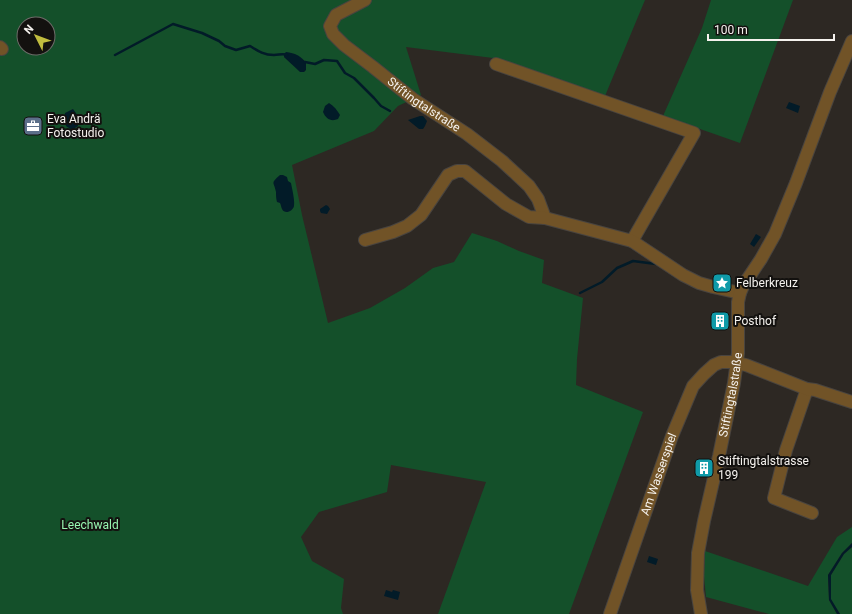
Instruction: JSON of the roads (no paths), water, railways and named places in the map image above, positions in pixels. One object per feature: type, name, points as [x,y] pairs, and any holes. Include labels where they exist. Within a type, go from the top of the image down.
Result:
[{"type":"street","name":"Stiftingtalstraße","points":[[365,0],[336,14],[330,26],[333,34],[344,45],[413,99],[467,134],[502,160],[529,186],[538,199],[545,218]]},
{"type":"street","name":"Stiftingtalstraße","points":[[701,614],[697,590],[698,553],[737,363],[738,302],[740,293],[775,234],[833,85],[852,41]]},
{"type":"street","points":[[496,64],[694,133],[632,241]]},
{"type":"street","points":[[365,240],[393,232],[407,226],[421,215],[448,175],[457,171],[465,171],[506,204],[529,217],[545,218],[632,241],[693,280],[713,288],[740,293]]},
{"type":"street","name":"Am Wasserspiel","points":[[610,614],[684,404],[693,386],[714,365],[722,362],[746,365],[807,389],[815,390],[852,402]]},
{"type":"street","points":[[807,389],[786,450],[774,498],[812,513]]},
{"type":"water","points":[[286,52],[298,55],[302,58],[306,63],[306,70],[304,72],[300,72],[284,57]]},
{"type":"water","points":[[789,102],[800,106],[798,113],[786,108]]},
{"type":"water","points":[[329,103],[340,115],[338,119],[331,120],[324,114],[323,112],[325,106]]},
{"type":"water","points":[[73,109],[78,116],[78,126],[72,130],[66,126],[64,119],[65,113]]},
{"type":"water","points":[[423,116],[427,121],[423,129],[419,129],[408,120]]},
{"type":"water","points":[[280,175],[287,177],[288,181],[291,183],[294,206],[289,212],[283,211],[280,203],[277,202],[274,183]]},
{"type":"water","points":[[326,205],[330,209],[327,214],[321,213],[320,209]]},
{"type":"water","points":[[756,234],[761,237],[754,247],[750,244]]},
{"type":"water","points":[[852,543],[852,547],[844,554],[831,575],[831,599],[840,614],[837,614],[829,600],[828,575],[842,553]]},
{"type":"water","points":[[649,556],[658,559],[656,565],[647,562]]},
{"type":"water","points":[[386,590],[400,592],[398,600],[384,596]]},
{"type":"waterway","points":[[115,55],[173,24],[202,33],[219,41],[225,46],[236,50],[250,46],[267,54],[287,55]]},
{"type":"waterway","points":[[305,62],[315,64],[324,60],[337,61],[345,73],[354,78],[381,106],[390,111]]},
{"type":"waterway","points":[[580,293],[602,282],[617,268],[633,261],[656,264]]},
{"type":"place","name":"Eva Andrä Fotostudio","points":[[33,126]]},
{"type":"place","name":"Felberkreuz","points":[[722,283]]},
{"type":"place","name":"Posthof","points":[[720,321]]},
{"type":"place","name":"Stiftingtalstrasse 199","points":[[704,468]]},
{"type":"park label","name":"Leechwald","points":[[90,525]]}]
